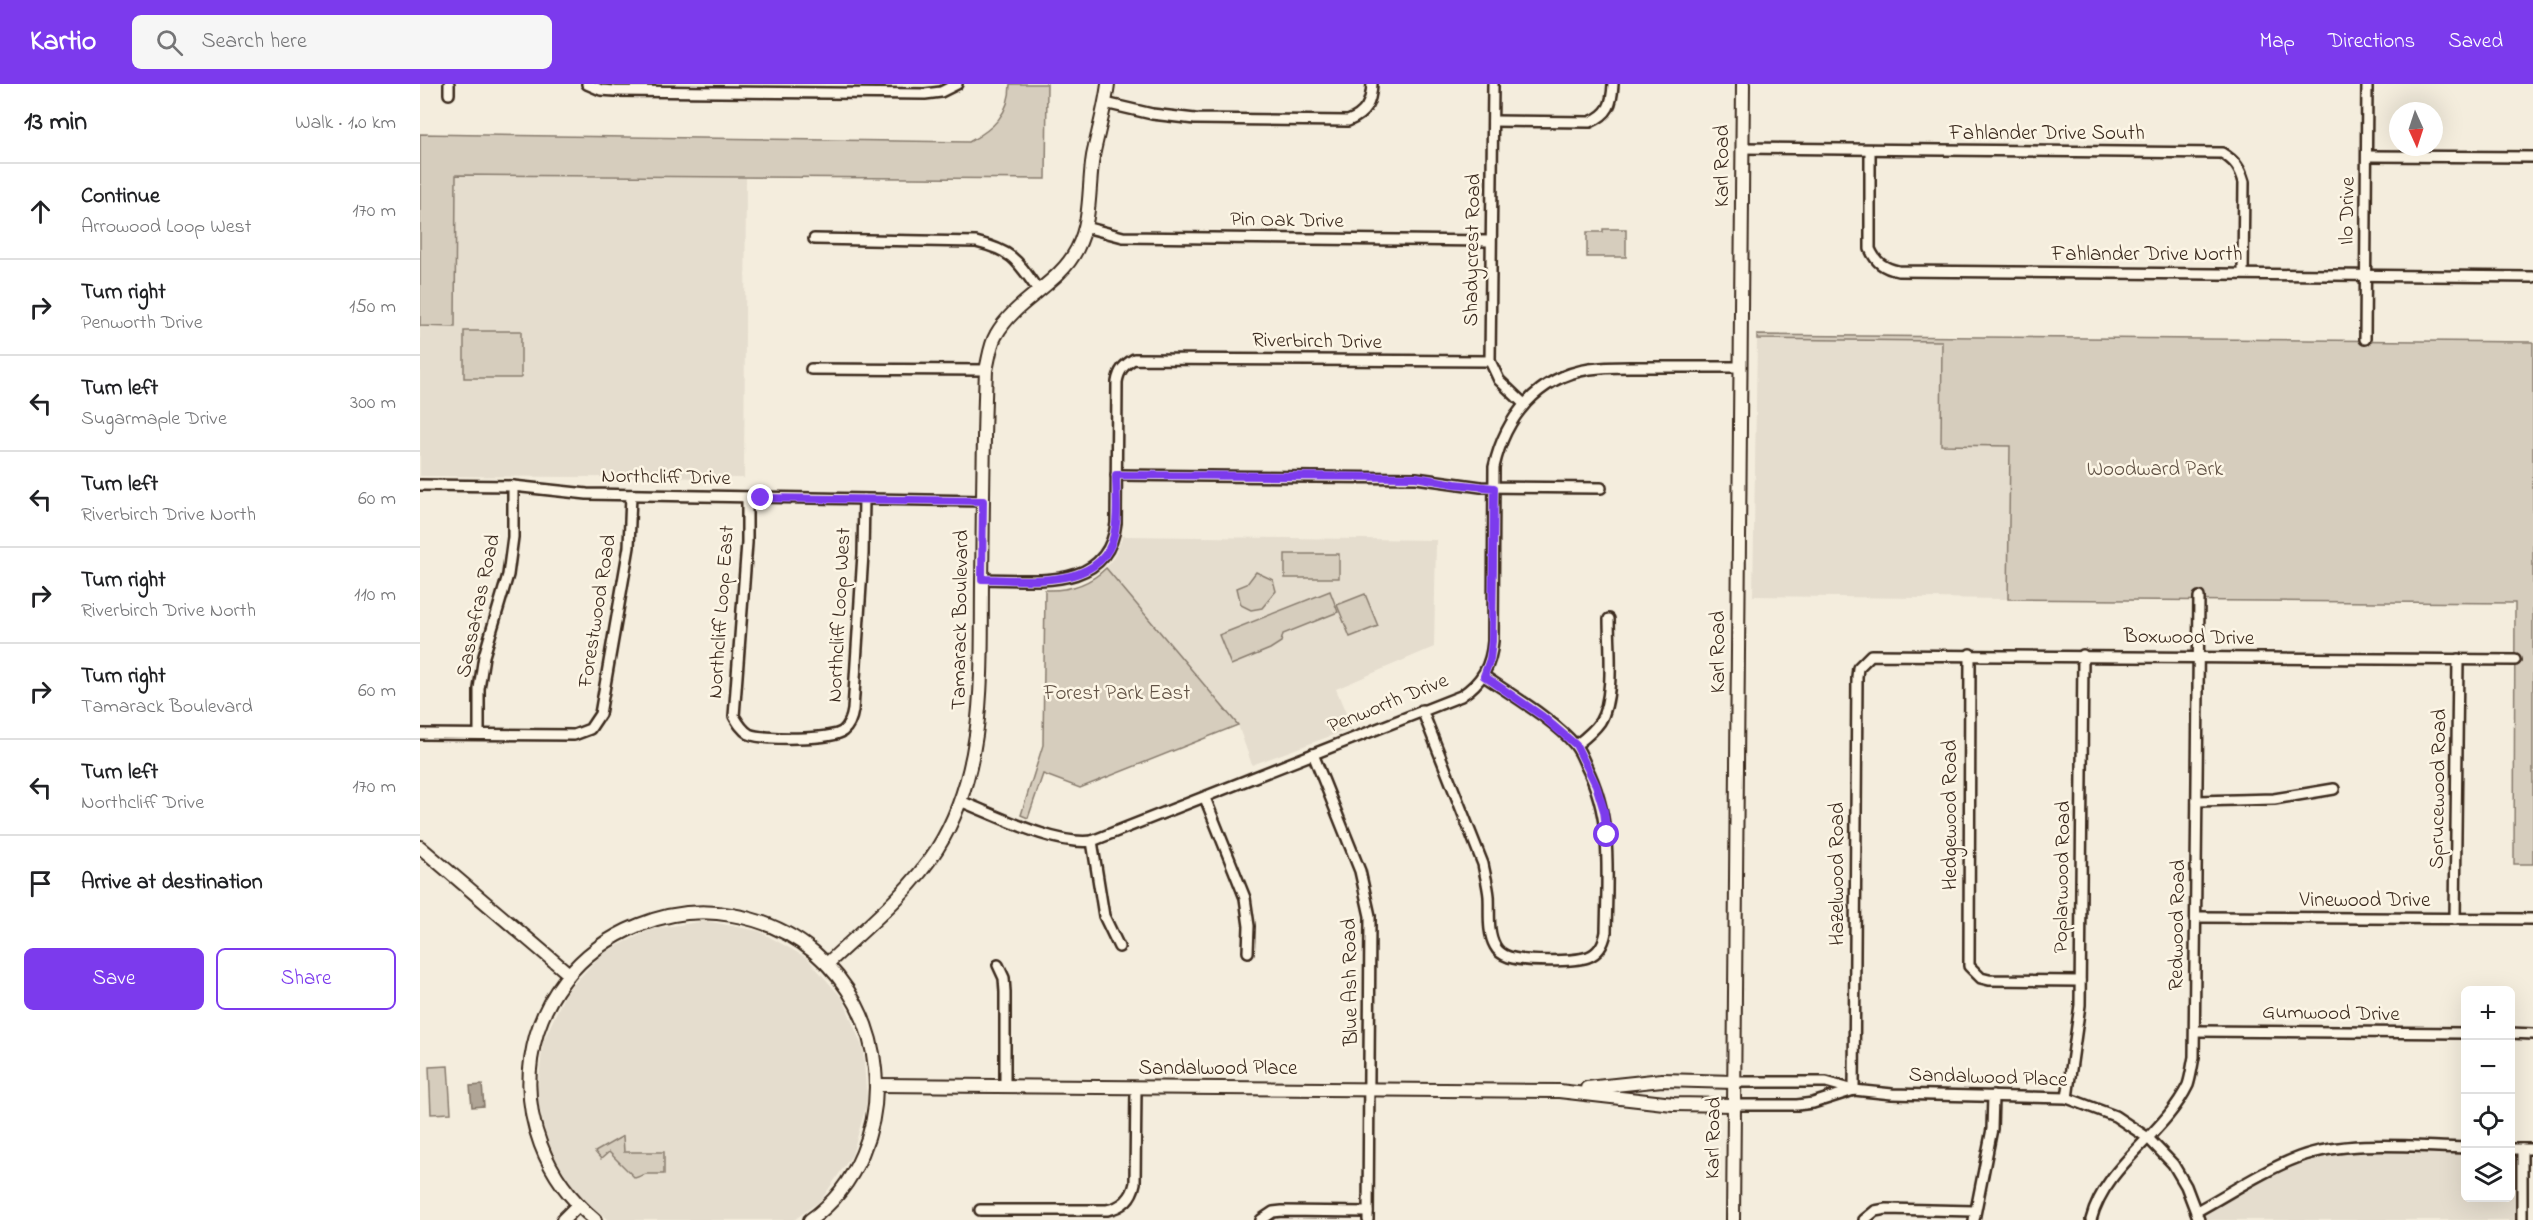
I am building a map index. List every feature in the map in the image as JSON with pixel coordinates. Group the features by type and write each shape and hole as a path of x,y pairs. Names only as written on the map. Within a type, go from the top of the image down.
{"street":[{"path":"587,84 601,90 615,91 913,94 941,92 957,85"},
{"name":"Tamarack Boulevard","path":"827,964 890,904 937,849 968,780 980,712 986,370 995,336 1016,309 1068,264 1078,248 1090,203 1093,158 1106,103 1108,84"},
{"path":"1106,103 1152,114 1195,119 1348,121 1359,117 1371,100 1372,84"},
{"name":"Shadycrest Road","path":"1490,361 1493,84"},
{"path":"1493,121 1590,122 1608,111 1612,103 1613,84"},
{"name":"Karl Road","path":"1733,1220 1743,84"},
{"name":"Ilo Drive","path":"2365,339 2367,84"},
{"name":"Fahlander Drive South","path":"1743,148 2223,153 2241,170 2244,182 2243,273"},
{"name":"Fahlander Drive North","path":"1870,150 1870,249 1877,262 1890,270 2533,277"},
{"path":"2367,156 2533,157"},
{"name":"Pin Oak Drive","path":"1085,227 1123,237 1490,241"},
{"path":"814,239 976,242 1001,248 1020,264 1038,290"},
{"name":"Riverbirch Drive","path":"1116,475 1117,382 1119,372 1125,364 1134,359 1490,361"},
{"path":"1490,361 1499,380 1524,404"},
{"path":"1422,710 1483,864 1487,882 1491,932 1496,948 1508,957 1520,959 1578,959 1589,956 1599,949 1604,942 1606,932 1607,835 1604,811 1596,785 1576,745 1542,716 1484,676 1490,659 1492,641 1494,467 1499,445 1509,424 1524,404 1545,386 1558,379 1589,369 1741,367"},
{"path":"811,369 986,370"},
{"path":"982,579 1060,579 1079,575 1096,564 1109,548 1114,536 1116,475 1416,477 1494,488 1601,488"},
{"name":"Northcliff Drive","path":"420,485 513,486 587,494 983,501"},
{"name":"Sassafras Road","path":"479,734 479,689 484,656 508,575 513,537 513,486"},
{"name":"Forestwood Road","path":"479,734 574,735 590,729 600,714 629,547 631,495"},
{"name":"Northcliff Loop East","path":"747,498 747,543 734,716 749,734 761,737 828,737 844,730"},
{"name":"Northcliff Loop West","path":"844,730 851,721 854,710 864,499"},
{"name":"Redwood Road","path":"2091,1220 2099,1198 2110,1181 2176,1105 2189,1083 2194,1058 2199,597"},
{"path":"1576,745 1600,721 1608,701 1609,619"},
{"name":"Boxwood Drive","path":"1864,660 1880,653 2515,660"},
{"name":"Hedgewood Road","path":"1970,654 1968,957 1970,966 1975,974 1989,980 2080,981"},
{"name":"Poplarwood Road","path":"2067,1098 2075,1054 2080,1005 2084,655"},
{"name":"Sprucewood Road","path":"2456,920 2458,659"},
{"name":"Hazelwood Road","path":"1854,1089 1857,677 1858,668 1864,660"},
{"name":"Penworth Drive","path":"960,801 1054,837 1080,843 1092,841 1461,696 1484,676"},
{"path":"420,734 479,734"},
{"name":"Blue Ash Road","path":"1313,754 1360,872 1367,897 1371,938 1368,1216"},
{"path":"2197,801 2274,799 2334,789"},
{"path":"1205,798 1245,898 1249,926 1248,952"},
{"path":"1092,841 1104,916 1119,947"},
{"path":"420,847 569,974"},
{"path":"595,1220 578,1206 560,1184 537,1139 529,1101 530,1069 535,1038 555,994 569,974 592,951 620,932 665,915 702,911 748,917 777,928 805,944 827,964 849,990 865,1023 874,1052 877,1085 870,1132 856,1167 825,1216 810,1220"},
{"name":"Vinewood Drive","path":"2197,917 2533,920"},
{"path":"998,965 1004,978 1005,992 1005,1086"},
{"name":"Gumwood Drive","path":"2195,1030 2461,1033"},
{"path":"2515,1033 2533,1034"},
{"name":"Sandalwood Place","path":"1559,1091 1662,1080 1819,1082 1892,1094 2067,1098 2115,1116 2148,1138 2172,1164 2186,1186 2198,1215"},
{"name":"Sandalwood Place","path":"877,1085 1559,1091 1673,1104 1734,1105 1813,1103 1854,1089"},
{"path":"980,1210 1107,1210 1121,1206 1131,1196 1135,1182 1136,1088"},
{"path":"1865,1219 1875,1211 1886,1209 1974,1215 1992,1129 1993,1096"},
{"path":"2198,1215 2273,1169 2299,1157 2317,1152 2345,1147 2461,1148"},
{"path":"2515,1149 2533,1149"},
{"path":"2522,1149 2522,1220"},
{"path":"563,1220 578,1206"},
{"path":"1261,1220 1273,1212 1282,1211 1368,1216"}],"shaded area":[{"path":"420,175 746,178 744,478 420,476"},
{"path":"1757,339 1942,341 1941,445 2010,446 2008,599 1753,596"},
{"path":"1123,536 1436,540 1434,647 1336,689 1352,728 1252,765 1238,725 1106,568 1114,557"},
{"path":"706,921 759,931 807,958 843,999 863,1049 867,1103 852,1155 821,1200 794,1220 609,1220 578,1195 549,1149 537,1096 543,1042 566,992 603,953 652,929"},
{"path":"482,1085 484,1106 472,1107 470,1086"},
{"path":"2461,1148 2461,1202 2515,1202 2515,1148 2521,1148 2521,1220 2199,1220 2197,1212 2312,1150"}],"green space":[{"path":"1010,84 1047,84 1046,179 456,175 455,327 420,326 420,134 969,142 993,126 1003,112 1007,104"},
{"path":"1603,229 1626,229 1626,257 1587,257 1587,232 1603,232"},
{"path":"464,331 521,331 521,378 464,378"},
{"name":"Woodward Park","path":"1757,335 2533,342 2533,864 2514,864 2515,603 2008,599 2010,446 1941,445 1942,341 1757,339"},
{"path":"1285,554 1339,554 1339,578 1285,578"},
{"name":"Forest Park East","path":"1106,568 1238,725 1080,788 1043,774 1028,818 1021,815 1043,745 1045,590 1078,586 1093,579"},
{"path":"1256,572 1273,580 1276,591 1262,608 1251,610 1241,605 1237,588 1247,584"},
{"path":"1330,591 1338,612 1283,634 1281,642 1270,649 1231,665 1219,635"},
{"path":"1365,594 1378,626 1350,637 1337,605"},
{"path":"448,1066 451,1113 431,1114 429,1067"},
{"path":"623,1136 624,1152 664,1152 664,1174 646,1174 635,1178 609,1152 601,1159 595,1152"}],"route":[{"path":"761,498 983,501 982,579 1060,579 1079,575 1096,564 1109,548 1116,523 1116,475 1416,477 1494,488 1492,651 1484,676 1542,716 1576,745 1596,785 1604,811 1607,835"}]}
